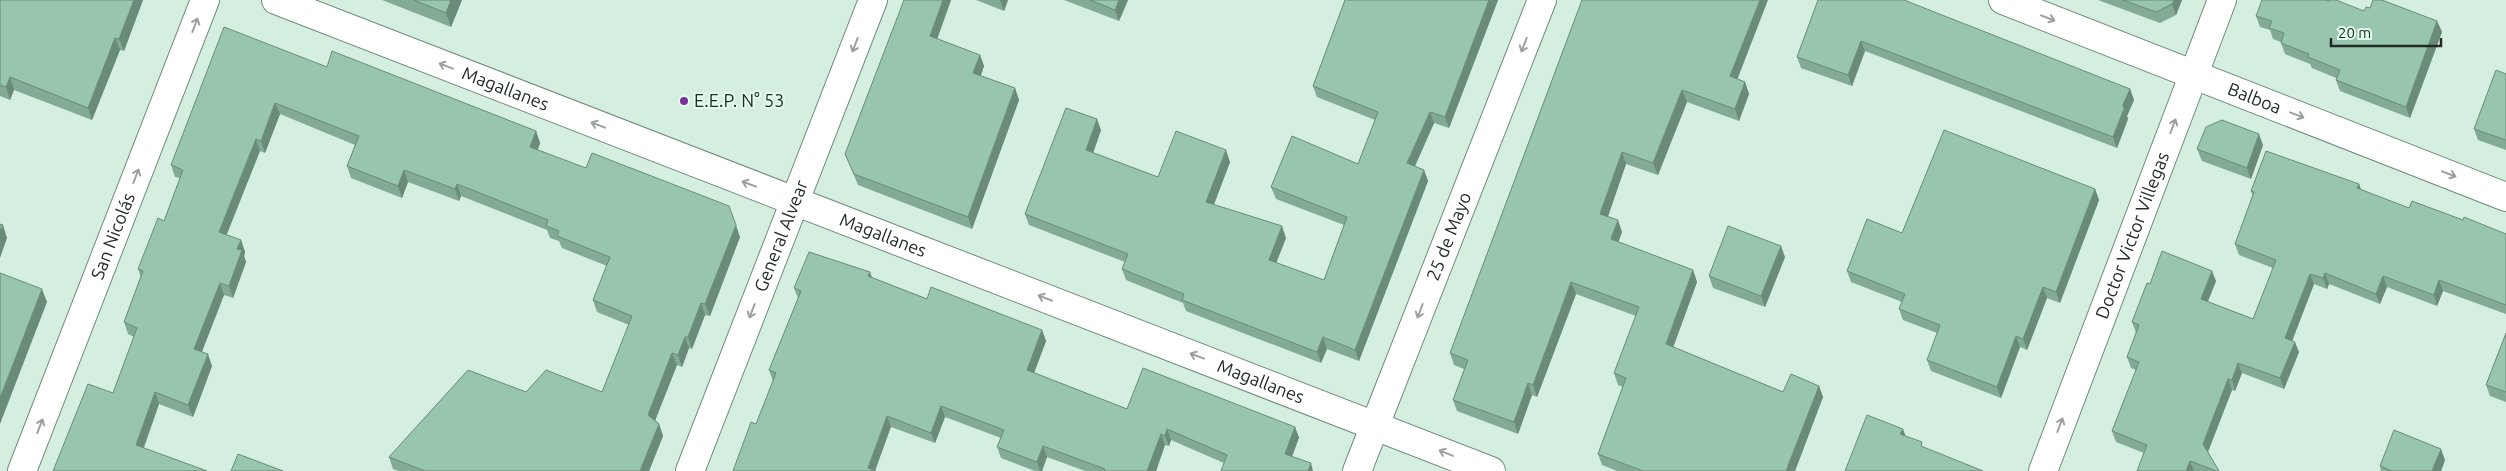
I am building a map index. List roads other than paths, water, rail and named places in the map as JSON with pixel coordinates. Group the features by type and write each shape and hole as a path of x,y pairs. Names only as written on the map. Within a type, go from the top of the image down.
{"street":[{"name":"San Nicolás","path":"22,471 205,0"},
{"name":"Magallanes","path":"276,0 1492,471"},
{"name":"General Alvear","path":"690,471 873,0"},
{"name":"25 de Mayo","path":"1358,471 1542,0"},
{"name":"Balboa","path":"2003,0 2506,197"},
{"name":"Doctor Victor Villegas","path":"2043,471 2222,0"}],"place":[{"name":"E.E.P. N° 53","path":"684,101"}]}
